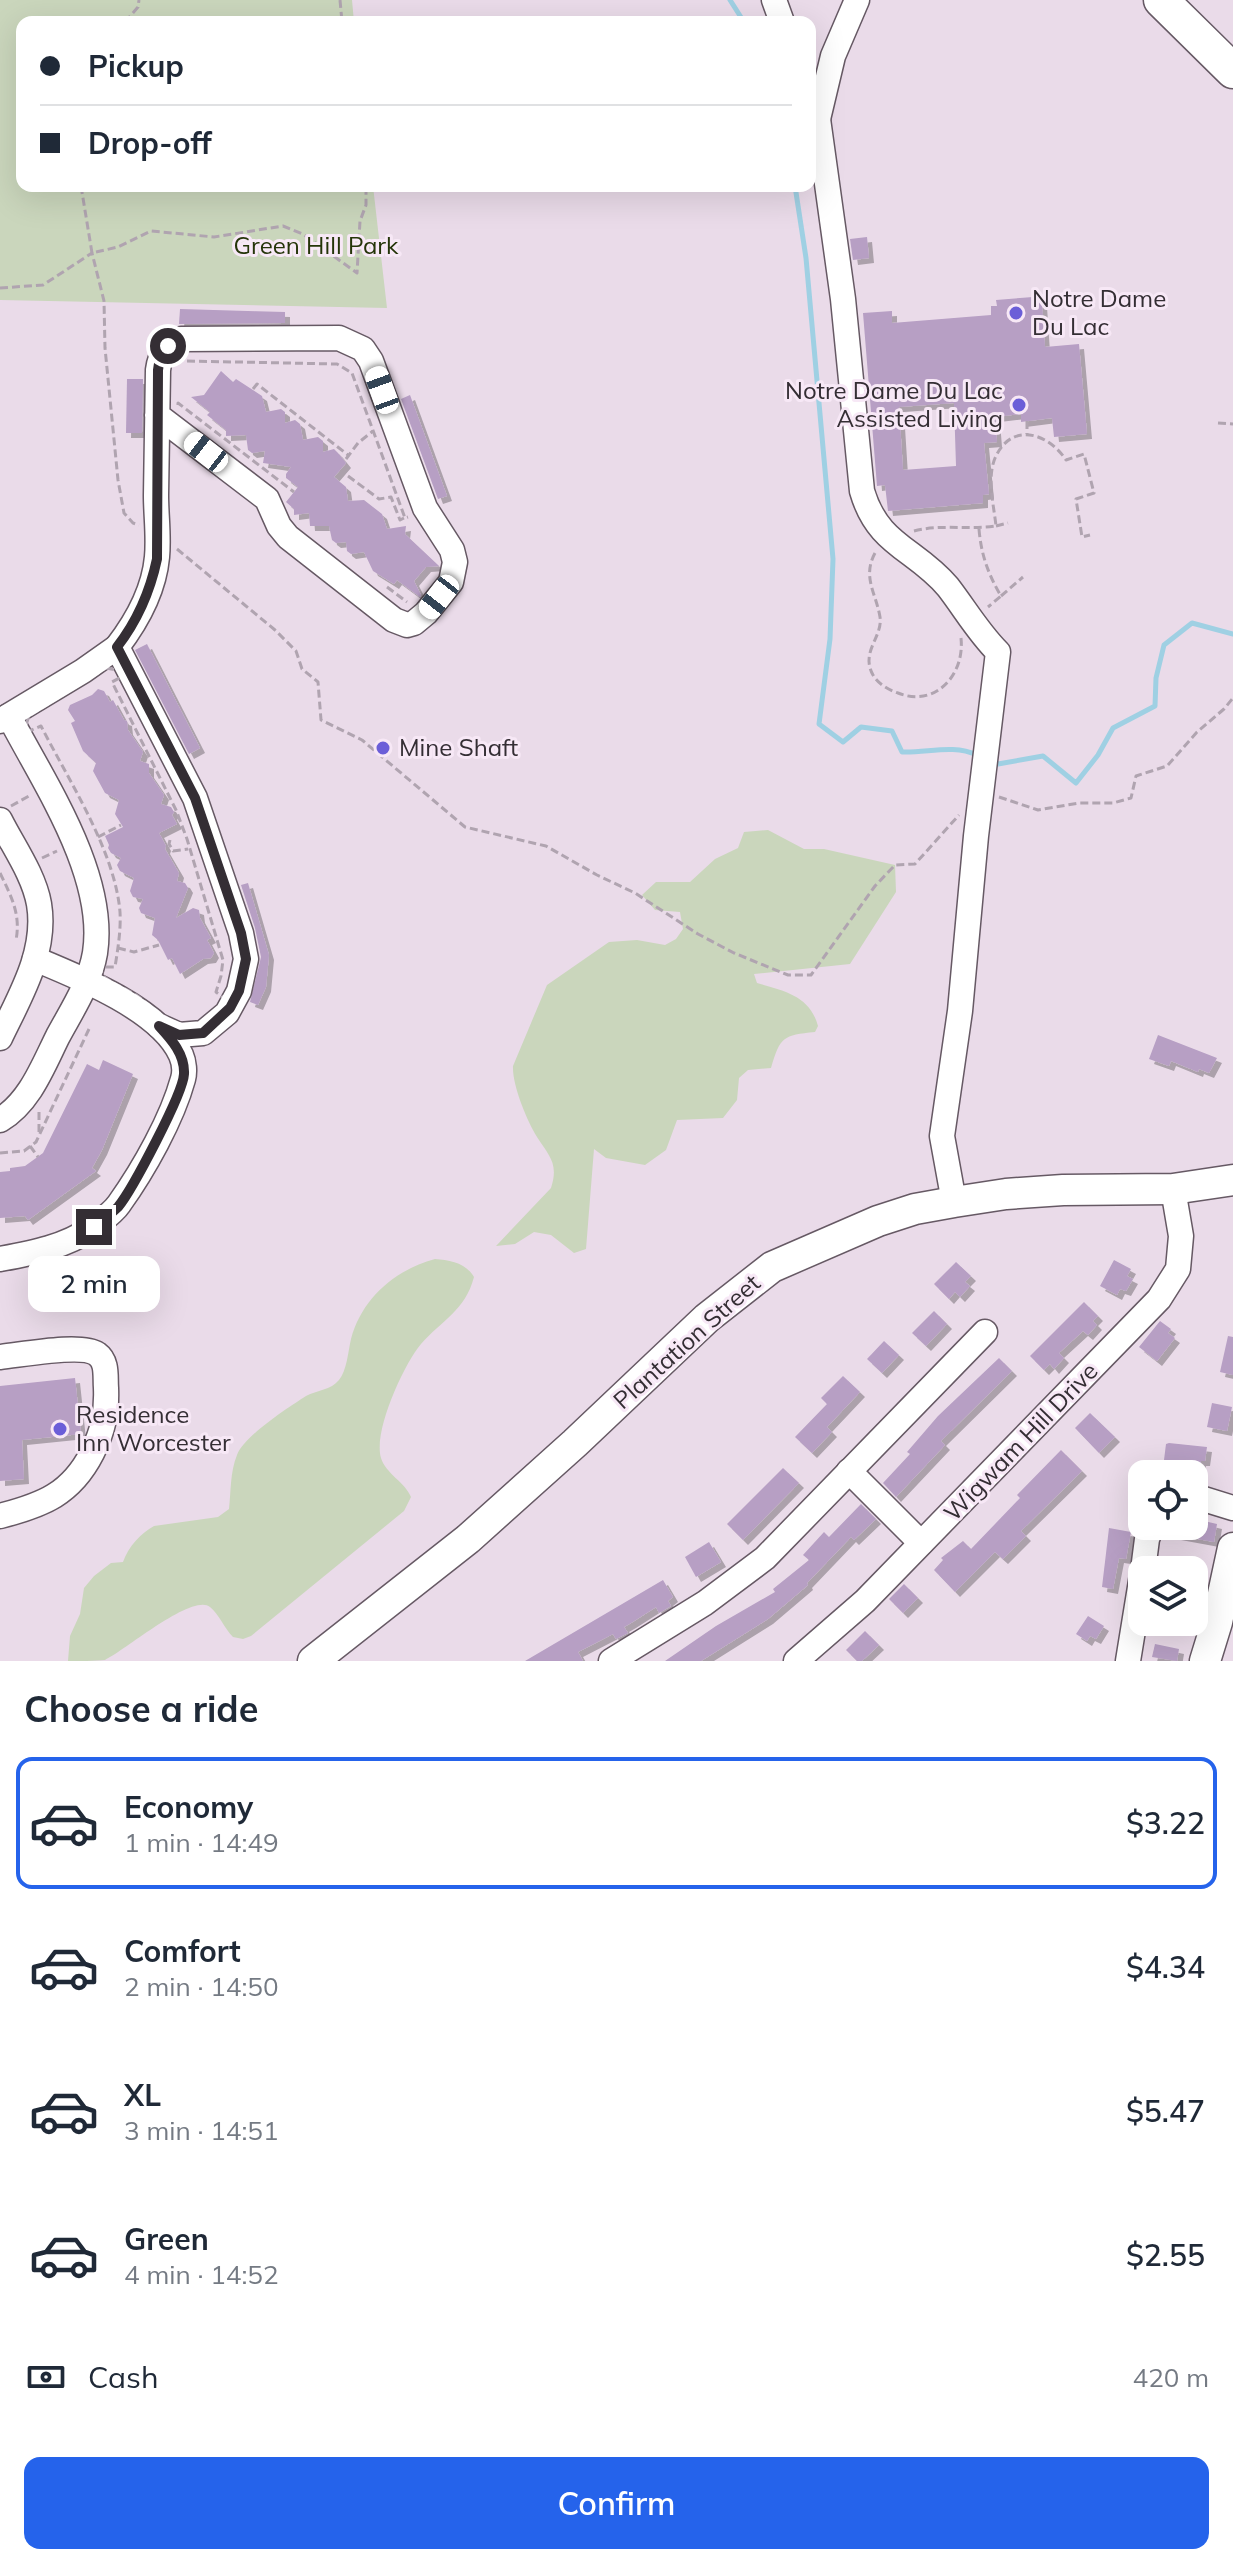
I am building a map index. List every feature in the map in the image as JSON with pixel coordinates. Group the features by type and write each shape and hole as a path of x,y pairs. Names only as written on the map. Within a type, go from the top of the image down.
{"highway":[{"path":"1161,0 1233,71"}],"main road":[{"name":"Plantation Street","path":"313,1661 468,1539 707,1318 772,1267 878,1221 915,1209 1006,1194 1173,1189 1233,1180"},
{"path":"1205,1661 1233,1548"}],"street":[{"path":"816,104 840,34 857,0"},
{"path":"816,123 843,299 862,491 874,522 930,568 998,652 960,1011 942,1136 954,1202"},
{"path":"3,1113 21,1102 36,1079 87,982 96,937 90,882 73,839 4,719 117,647 132,628 151,586 157,559 157,415 160,357 168,346 181,339 339,338 363,349 371,361 425,508 452,550 455,562 451,582 414,623 407,625 394,620 288,537 279,526 267,499 157,415"},
{"path":"117,647 195,798 241,933 246,959 239,991 230,1008 203,1033 179,1035 159,1026"},
{"path":"0,820 39,902 39,939 35,959 0,1038"},
{"path":"0,1259 37,1252 77,1238 118,1207 161,1131 185,1076 182,1058 159,1026 140,1010 35,959"},
{"name":"Wigwam Hill Drive","path":"796,1661 848,1618 1159,1299 1178,1269 1181,1236 1173,1189"},
{"path":"611,1661 666,1629 765,1558 985,1332"},
{"path":"0,1357 87,1350 96,1354 104,1364 106,1402 102,1434 73,1482 48,1500 0,1516"},
{"path":"849,1471 921,1543"},
{"path":"1208,1500 1233,1508"},
{"path":"1128,1661 1132,1636"}],"path":[{"path":"82,192 104,301 114,451 124,513 133,523 169,536 175,547 245,603 296,651 302,669 318,682 321,720 362,740 465,827 546,846 635,893 698,934 734,953 788,975 811,975 875,886 895,865 915,864 981,791 1038,810 1079,803 1113,803 1131,798 1136,776 1167,766 1233,698"},
{"path":"0,288 43,285 92,253 118,247 151,231 214,237 283,226 303,234 357,273 360,221 366,205 366,192"},
{"path":"187,361 337,364 352,373 405,518"},
{"path":"253,389 257,384 347,457 373,431"},
{"path":"1027,421 1027,434"},
{"path":"1218,423 1233,424"},
{"path":"996,526 993,492 996,456 1009,441 1027,434 1046,438 1066,460 1084,454 1094,493 1076,499 1082,537 1090,535"},
{"path":"348,476 379,499 391,497 400,520 415,514"},
{"path":"1008,523 979,529 932,526 889,537 873,556 868,573 881,623 871,646 869,661 874,676 888,690 907,697 933,695 948,683 958,667 963,627 1023,577"},
{"path":"979,529 981,550 1001,596"},
{"path":"117,670 123,676 112,682 176,810 190,849 221,950 221,976 216,992 224,996 224,1005 197,1024 175,1024 103,976 100,967 115,967 120,932 113,872 41,726 29,731 26,725 29,716 101,671 117,670"},
{"path":"18,802 27,797"},
{"path":"98,837 121,825"},
{"path":"170,840 173,851 190,849"},
{"path":"45,856 55,851"},
{"path":"0,873 15,904 18,917 16,940"},
{"path":"118,948 134,952 159,945"},
{"path":"0,1151 24,1151 38,1137 89,1029"},
{"path":"38,1137 41,1122 38,1106 51,1112"},
{"path":"30,1146 38,1157"}],"green space":[{"name":"Green Hill Park","path":"0,0 352,0 353,16 16,16 16,192 374,192 387,308 0,300"},
{"path":"768,830 804,849 824,849 895,865 896,892 850,964 754,974 757,983 803,1001 818,1026 815,1032 784,1040 771,1068 748,1070 739,1078 737,1100 723,1118 677,1120 666,1150 645,1165 606,1158 594,1149 586,1249 574,1253 551,1235 534,1232 515,1244 496,1246 551,1188 553,1179 552,1160 521,1103 513,1066 547,985 609,942 637,940 665,945 676,939 683,929 680,912 655,910 642,895 656,882 690,882 715,859 738,848 744,832"},
{"path":"435,1259 462,1265 474,1277 459,1307 414,1354 386,1415 381,1432 381,1458 411,1497 404,1511 251,1636 243,1639 233,1637 210,1607 201,1605 174,1616 105,1660 68,1661 70,1636 80,1614 84,1588 94,1576 111,1563 123,1562 136,1541 154,1526 218,1517 229,1509 233,1468 241,1447 289,1407 336,1383 344,1371 356,1324 372,1299 394,1278"}],"building":[{"path":"867,237 869,258 853,260 850,239"},
{"name":"Notre Dame Du Lac Assisted Living","path":"1033,297 1034,303 1042,302 1045,347 1079,344 1087,434 1054,437 1052,418 1021,422 1021,414 995,417 997,442 984,443 989,494 983,495 983,503 888,511 885,485 877,486 863,313 892,311 892,323 991,315 991,306 997,306 996,300","holes":["954,403 956,466 903,470 899,407"]},
{"path":"180,309 285,312 285,323 179,324"},
{"path":"221,371 233,382 236,379 262,396 266,412 281,409 285,412 285,423 295,420 300,424 303,440 318,437 323,441 323,452 334,449 338,453 346,463 334,477 346,487 348,501 364,500 382,514 387,529 406,526 405,534 439,566 426,567 414,581 420,597 397,580 394,584 373,571 364,552 351,554 347,551 346,542 336,543 332,540 329,526 310,526 309,513 294,515 294,509 286,502 298,487 286,478 291,467 263,463 265,451 252,453 248,450 246,435 226,436 226,430 207,415 210,412 191,397 204,395"},
{"path":"127,379 143,379 142,433 126,433"},
{"path":"410,395 447,496 438,499 401,399"},
{"path":"147,644 200,748 189,754 135,650"},
{"path":"98,689 104,691 110,702 113,700 127,721 128,730 143,752 140,761 149,764 149,773 164,795 161,804 171,807 174,812 172,815 177,824 159,833 179,873 177,881 185,883 188,888 176,918 193,908 199,910 211,938 207,940 214,953 211,958 203,959 180,974 172,958 168,960 152,935 155,918 141,913 139,908 143,899 133,897 130,891 134,878 120,871 117,865 121,858 108,848 105,836 123,827 115,814 119,800 105,793 93,771 96,763 83,751 71,723 75,721 68,710 70,705"},
{"path":"248,883 269,955 266,987 258,1005 250,1002 261,957 241,885"},
{"path":"1158,1035 1217,1058 1209,1073 1171,1061 1169,1066 1149,1059"},
{"path":"103,1060 133,1074 92,1168 96,1171 28,1220 25,1216 0,1218 0,1172 25,1166 43,1153 87,1064 99,1070"},
{"path":"1114,1260 1131,1269 1127,1276 1133,1279 1126,1291 1120,1289 1117,1295 1100,1286"},
{"path":"956,1262 971,1276 965,1282 970,1286 960,1297 955,1292 949,1299 934,1284"},
{"path":"1084,1302 1098,1316 1093,1321 1097,1325 1088,1335 1083,1331 1059,1353 1064,1358 1054,1369 1050,1364 1044,1370 1030,1356"},
{"path":"934,1311 947,1324 926,1346 912,1333"},
{"path":"1160,1321 1171,1329 1168,1333 1175,1338 1157,1361 1139,1347"},
{"path":"1228,1336 1233,1337 1233,1375 1220,1372"},
{"path":"884,1341 899,1355 882,1373 867,1359"},
{"path":"999,1358 1012,1371 941,1441 945,1445 896,1497 883,1483 910,1454 907,1452 938,1416"},
{"path":"843,1376 860,1392 827,1427 832,1432 812,1453 795,1437 827,1404 821,1398"},
{"name":"Residence Inn Worcester","path":"75,1378 81,1434 22,1440 24,1479 0,1481 0,1386"},
{"path":"1212,1403 1232,1407 1227,1431 1207,1427"},
{"path":"1090,1413 1115,1437 1099,1453 1075,1428"},
{"path":"1166,1444 1207,1447 1205,1460 1164,1460"},
{"path":"1061,1450 1082,1471 1021,1531 1026,1536 1003,1559 995,1552 955,1592 934,1570 943,1560 941,1558 963,1541 971,1549"},
{"path":"783,1468 799,1483 743,1540 727,1524"},
{"path":"861,1504 876,1519 854,1540 851,1537 808,1585 768,1619 701,1661 665,1661 716,1626 775,1592 773,1589 809,1560 803,1555 824,1532 829,1537"},
{"path":"1208,1522 1217,1524 1214,1542 1203,1540 1208,1540"},
{"path":"1109,1528 1128,1531 1126,1559 1119,1558 1113,1589 1102,1587"},
{"path":"709,1542 721,1562 696,1577 685,1557"},
{"path":"663,1580 673,1597 668,1601 671,1606 659,1613 656,1607 624,1627 628,1633 616,1639 613,1634 578,1652 583,1661 525,1661"},
{"path":"904,1584 918,1598 903,1613 889,1599"},
{"path":"1088,1616 1104,1626 1096,1639 1090,1636 1087,1641 1076,1634"},
{"path":"865,1631 879,1645 862,1661 857,1661 846,1650"},
{"path":"1155,1644 1179,1649 1177,1661 1152,1657"}],"waterway":[{"path":"730,0 740,16"},
{"path":"796,192 806,258 833,559 830,639 819,724 843,742 861,727 892,731 902,752 950,749 977,755"},
{"path":"994,762 998,764 1043,756 1076,783 1098,755 1113,728 1155,706 1156,678 1164,645 1192,623 1233,634"}],"place":[{"name":"Notre Dame Du Lac","path":"1016,313"},
{"name":"Notre Dame Du Lac Assisted Living","path":"1019,405"},
{"name":"Mine Shaft","path":"383,748"},
{"name":"Residence Inn Worcester","path":"60,1429"}],"route":[{"path":"94,1227 118,1207 143,1165 185,1076 176,1046 159,1026 179,1035 203,1033 230,1008 239,991 246,959 241,933 195,798 117,647 132,628 151,586 157,559 158,370 160,357 168,346"}]}
